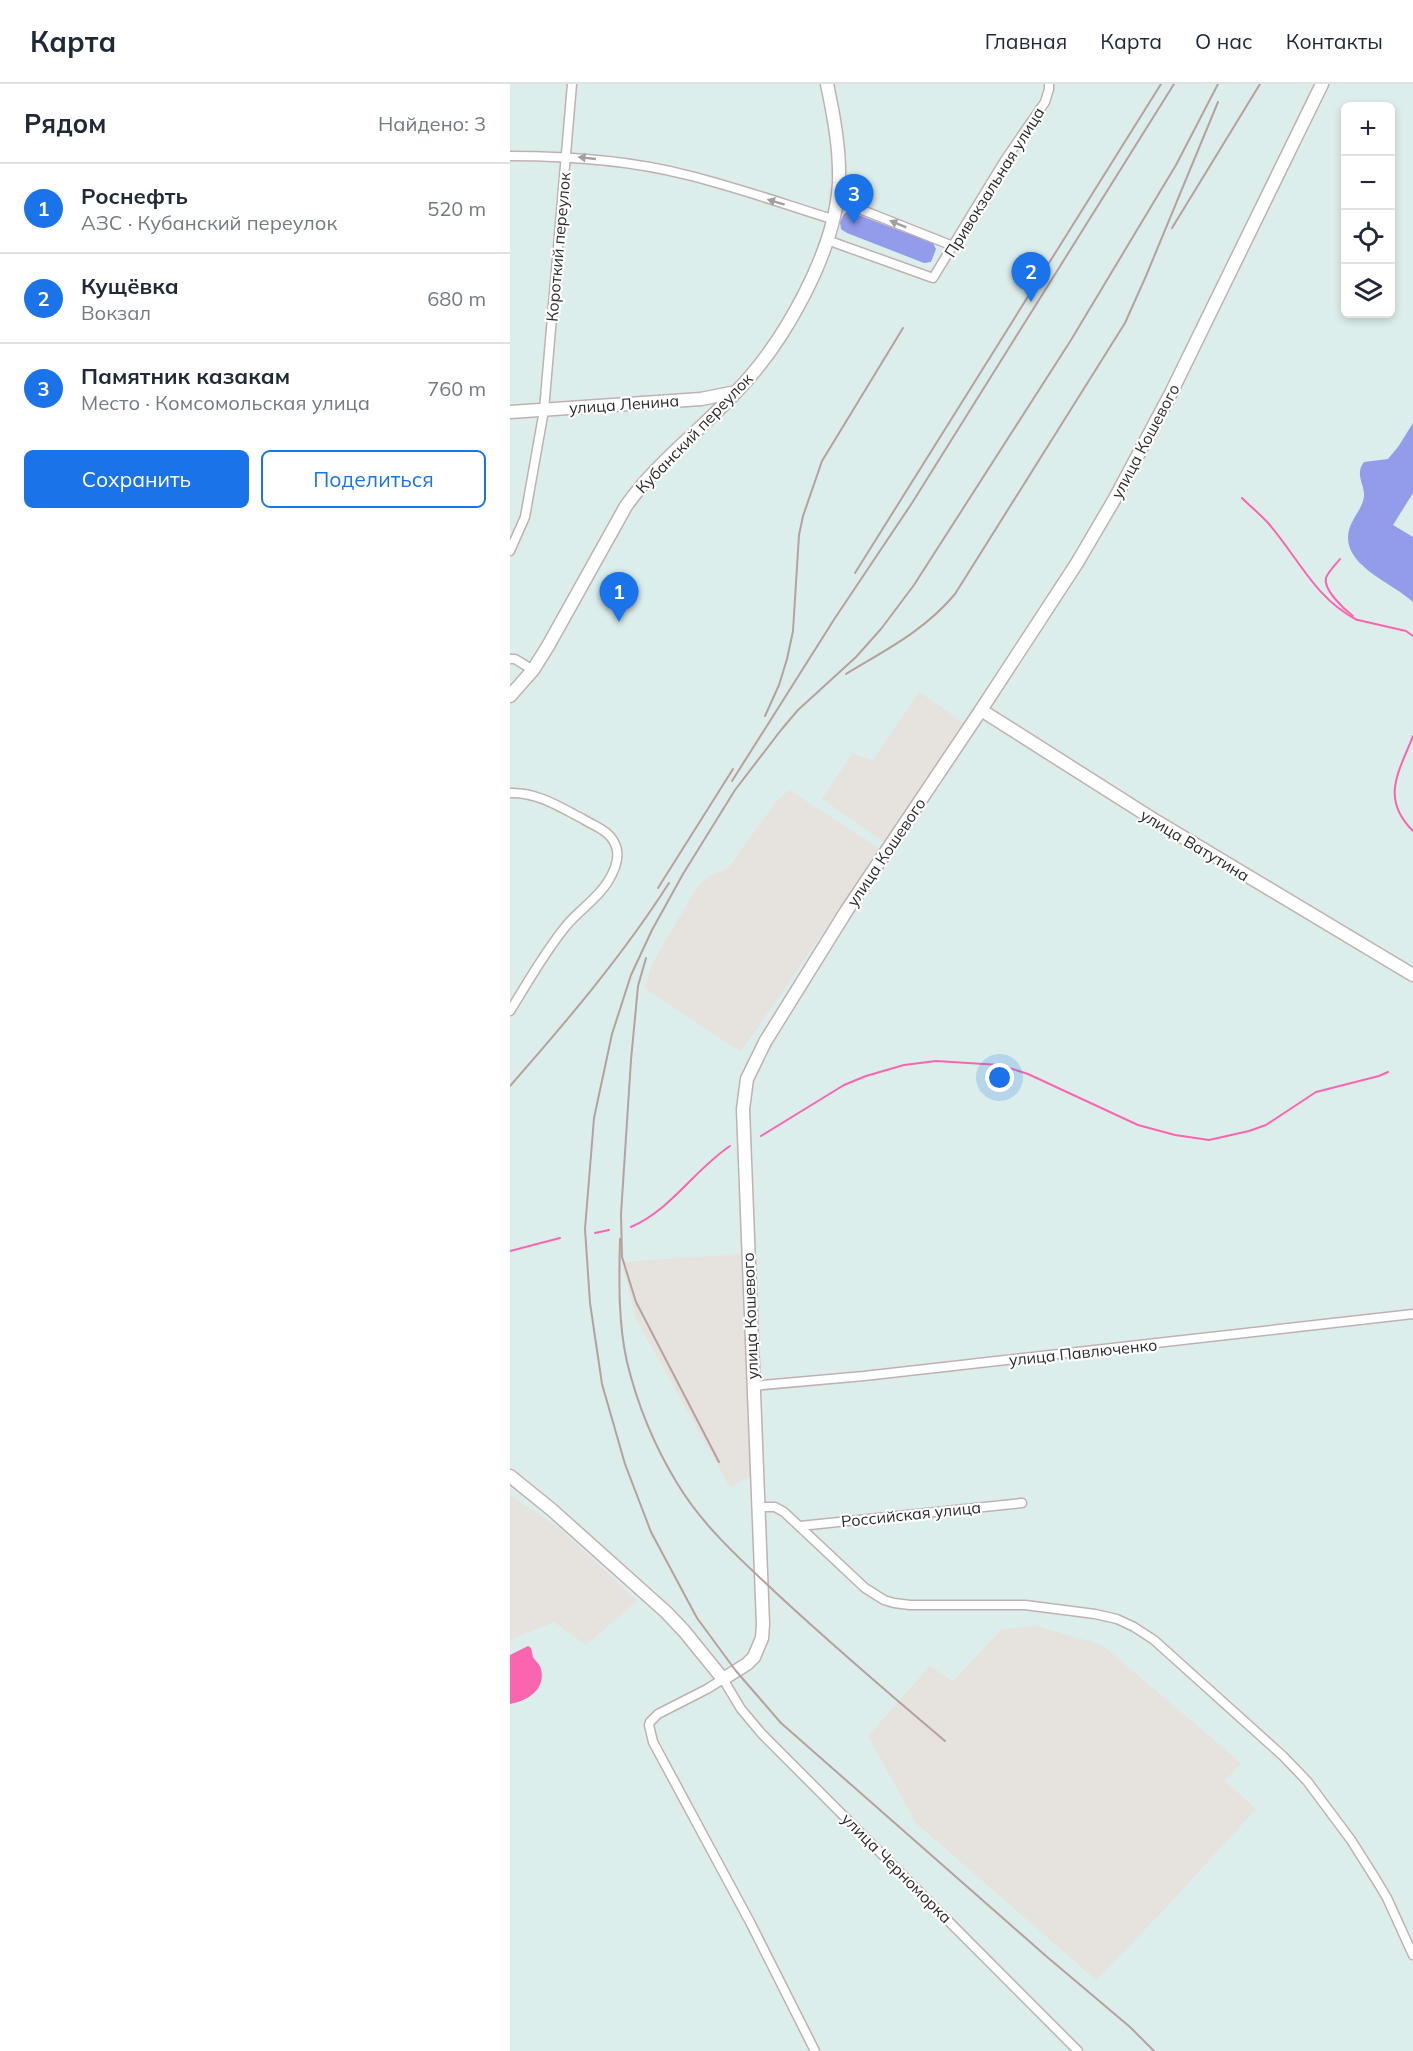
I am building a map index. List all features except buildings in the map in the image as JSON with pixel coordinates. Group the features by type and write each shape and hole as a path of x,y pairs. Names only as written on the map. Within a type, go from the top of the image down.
{"street":[{"name":"Короткий переулок","path":"510,551 525,517 544,410 572,84"},
{"name":"Кубанский переулок","path":"510,696 533,670 638,488 737,392 764,359 789,322 810,281 826,240 837,200 839,152 827,84"},
{"name":"Привокзальная улица","path":"826,240 933,278 1005,160 1045,102 1049,84"},
{"name":"улица Кошевого","path":"723,1679 754,1657 762,1638 764,1605 757,1507 743,1109 747,1079 765,1042 847,910 1097,531 1132,469 1322,84"},
{"path":"510,156 565,156 618,162 687,175 832,219"},
{"path":"837,200 953,246"},
{"name":"улица Ленина","path":"510,412 701,399 737,392"},
{"path":"510,659 533,670"},
{"name":"улица Ватутина","path":"981,710 1156,821 1413,975"},
{"path":"510,793 535,796 604,830 615,843 616,862 606,885 567,925 542,959 510,1011"},
{"name":"улица Павлюченко","path":"752,1386 876,1375 1413,1314"},
{"name":"улица Черноморка","path":"510,1476 552,1510 666,1612 723,1679 741,1709 762,1734 1078,2051"},
{"name":"Российская улица","path":"800,1526 1022,1503"},
{"path":"757,1507 775,1507 800,1526 866,1588 894,1603 1025,1605 1095,1614 1134,1627 1154,1640 1283,1756 1307,1781 1351,1840 1375,1878 1387,1898 1413,1955"},
{"path":"723,1679 658,1714 650,1722 650,1733 771,1961 815,2051"}],"shaded area":[{"path":"848,211 933,243 936,249 931,262 924,263 847,233 841,229 840,222"},
{"path":"1413,423 1413,493 1393,525 1413,537 1413,602 1360,563 1352,553 1348,542 1350,526 1362,505 1364,496 1360,477 1361,467 1364,462 1388,459"},
{"path":"919,692 964,723 884,842 822,799 852,754 873,760"},
{"path":"789,790 880,849 741,1052 645,988 652,964 697,887 707,877 728,868 776,802"},
{"path":"741,1254 750,1477 730,1487 636,1319 622,1262"},
{"path":"510,1495 560,1529 637,1601 586,1645 554,1622 510,1640"},
{"path":"1037,1626 1102,1645 1241,1763 1225,1781 1256,1809 1096,1980 916,1823 868,1736 930,1666 953,1681 1002,1629"},
{"path":"528,1646 540,1667 541,1683 529,1697 510,1704 510,1655"}],"waterway":[{"path":"1242,498 1269,524 1308,577 1330,601 1357,620"},
{"path":"1340,559 1327,576 1326,583 1335,599 1353,616"},
{"path":"1358,620 1406,631 1413,636"},
{"path":"1413,736 1395,785 1397,807 1413,831"},
{"path":"761,1136 844,1085 904,1065 936,1061 1000,1065 1028,1074 1138,1125 1175,1135 1209,1140 1266,1125 1316,1092 1388,1072"},
{"path":"631,1227 659,1210 705,1166 730,1146"},
{"path":"595,1233 609,1230"},
{"path":"510,1251 560,1238"}],"railway":[{"path":"855,573 1161,84"},
{"path":"732,781 835,618 912,503 1174,84"},
{"path":"1154,2051 1130,2027 781,1723 736,1671 697,1618 651,1532 625,1464 602,1384 590,1303 585,1229 594,1118 612,1034 631,975 652,930 683,874 735,790 798,710 856,657 881,629 914,585 1071,340 1176,165 1218,84"},
{"path":"1172,228 1260,84"},
{"path":"846,674 918,629 955,594 1125,323 1218,102"},
{"path":"765,716 779,685 787,659 793,631 799,535 803,516 822,461 903,328"},
{"path":"658,888 733,769"},
{"path":"510,1086 594,987 633,936 669,883"},
{"path":"646,958 638,986 631,1060 621,1214 622,1257 636,1302 719,1462"},
{"path":"620,1239 619,1285 627,1362 654,1440 687,1498 722,1540 761,1579 945,1741"}],"place":[{"name":"Памятник казакам","path":"854,224"},
{"name":"Кущёвка","path":"1031,302"},
{"name":"Роснефть","path":"619,622"}]}
